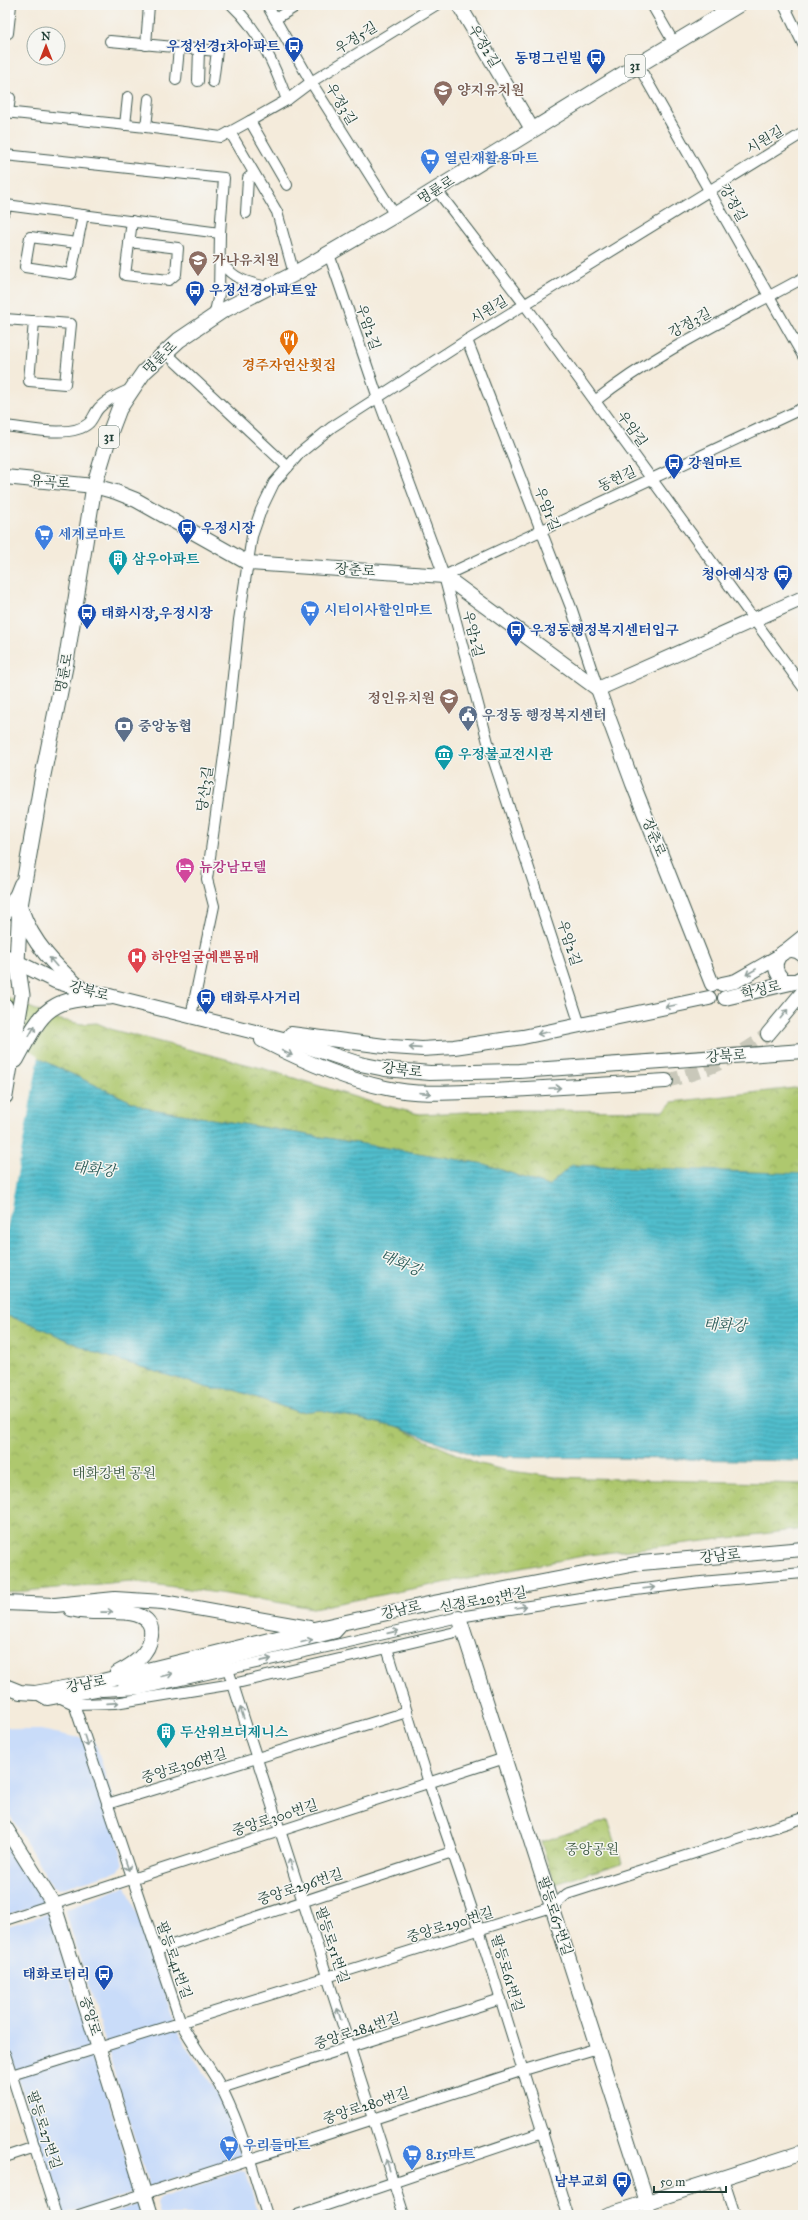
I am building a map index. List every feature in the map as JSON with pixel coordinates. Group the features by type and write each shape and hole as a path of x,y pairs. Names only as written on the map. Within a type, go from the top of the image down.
{"main road":[{"name":"우정2길","path":"459,5 532,129"},
{"name":"명륜로","path":"5,1096 21,1011 22,995 11,959 27,866 66,662 94,486 111,430 120,410 133,388 144,372 165,352 214,316 294,274 395,215 638,64 738,5"},
{"name":"유곡로","path":"5,477 94,486"},
{"name":"장춘로","path":"94,486 136,500 248,563 444,576"},
{"path":"444,576 598,689 803,598"},
{"name":"장춘로","path":"598,689 633,784 720,989"},
{"path":"5,914 17,894 27,866"},
{"path":"20,906 32,934 44,952 57,967 81,989"},
{"path":"240,1028 356,1043 422,1048 454,1047 523,1037 709,998 708,989 720,989 736,981 780,955 803,937"},
{"path":"768,1034 801,985 785,981 777,973 776,962 780,955 792,950 803,955"},
{"name":"강북로","path":"11,959 55,981 81,989 287,1040 360,1064 406,1072 430,1074 519,1071 803,1051"},
{"name":"학성로","path":"720,989 801,985"},
{"path":"9,1073 42,1015 52,1006 62,1002 83,998 110,997"},
{"path":"5,1007 15,1041"},
{"path":"240,1028 315,1065 387,1089 433,1093 666,1081"},
{"name":"강남로","path":"5,1686 30,1693 102,1686 314,1629 433,1603 641,1563 803,1549"},
{"path":"5,1603 55,1605 115,1599 163,1602 314,1629"},
{"path":"55,1605 92,1612 131,1613 142,1616 149,1624 152,1632 151,1643 144,1653 130,1666 102,1686"},
{"name":"팔등로67번길","path":"461,1624 649,2209"},
{"path":"5,1680 30,1693"},
{"path":"5,1696 30,1693"},
{"name":"중앙로","path":"5,1826 54,1905 151,2215"},
{"path":"607,2215 649,2209 723,2178 803,2152"}],"street":[{"path":"5,33 8,33 11,5"},
{"path":"146,45 149,5"},
{"path":"232,5 245,17 265,51 276,72 287,100"},
{"name":"우정3길","path":"267,5 311,82 395,215"},
{"path":"275,19 298,5"},
{"name":"우정5길","path":"7,112 146,126 221,137 287,100 311,82 436,5"},
{"path":"652,5 674,43"},
{"path":"784,5 803,44"},
{"path":"110,41 217,51 213,82"},
{"path":"176,80 179,48"},
{"path":"198,80 200,49"},
{"name":"강정길","path":"638,64 803,356"},
{"path":"5,97 10,98 7,112"},
{"path":"125,125 128,97"},
{"path":"146,126 149,99"},
{"path":"250,121 287,185"},
{"path":"230,132 277,212 294,274"},
{"name":"시원길","path":"248,563 252,536 261,510 274,484 300,453 332,427 467,340 803,133"},
{"path":"5,155 224,178 220,232 221,262 219,294 214,316"},
{"path":"246,213 248,178 254,174"},
{"name":"우암길","path":"436,189 526,305 803,687"},
{"path":"5,211 6,205 220,232"},
{"path":"77,243 30,238 25,267 71,274 83,215"},
{"path":"129,242 178,248 176,274 169,280 125,275 129,242 132,221"},
{"name":"우암2길","path":"329,254 378,398 444,576 489,746 580,1025"},
{"path":"221,262 228,272 237,279 268,288"},
{"name":"강정3길","path":"595,401 615,385 694,335 770,297 803,278"},
{"path":"5,320 34,321 71,324 65,384 29,381 34,321"},
{"name":"우암1길","path":"467,340 572,610 598,689"},
{"path":"165,352 288,467"},
{"path":"5,426 67,432 80,429 90,422 99,408 108,400 133,388"},
{"name":"동헌길","path":"444,576 803,408"},
{"name":"당산3길","path":"191,1016 214,906 207,879 226,741 239,620 248,563"},
{"name":"신정로203번길","path":"102,1686 141,1689 228,1669 618,1592 701,1582 802,1574"},
{"path":"30,1693 47,1700 61,1698 102,1686 336,1633 345,1623"},
{"path":"61,1698 74,1704 115,1703 233,1684 387,1648 461,1624"},
{"name":"팔등로61번길","path":"387,1648 429,1782 524,2070 568,2215"},
{"name":"팔등로51번길","path":"228,1669 404,2215"},
{"name":"팔등로41번길","path":"74,1704 181,2023 193,2046 221,2088 233,2113 267,2215"},
{"name":"중앙로306번길","path":"107,1804 407,1712"},
{"name":"중앙로300번길","path":"5,1920 505,1758"},
{"name":"중앙로290번길","path":"8,2076 552,1907 567,1894 803,1818"},
{"name":"중앙로296번길","path":"157,1950 303,1900 452,1852"},
{"name":"중앙로284번길","path":"221,2088 501,1999"},
{"name":"중앙로280번길","path":"79,2215 145,2195 524,2070 598,2048"},
{"name":"팔등로27번길","path":"5,2054 8,2076 35,2147 56,2215"},
{"path":"297,2215 543,2132"},
{"path":"5,2157 35,2147"},
{"path":"723,2178 735,2215"}],"shaded area":[{"path":"5,1726 21,1730 41,1730 95,1741 112,1797 123,1866 118,1871 59,1889 53,1887 5,1807"},
{"path":"5,1838 46,1904 5,1915"},
{"path":"126,1886 152,1950 171,2013 186,2047 206,2075 226,2109 242,2153 238,2159 149,2187 65,1910"},
{"path":"49,1913 137,2192 64,2215 62,2215 5,2037 5,1927"},
{"path":"240,2171 246,2172 259,2215 160,2215 157,2204 160,2198"},
{"path":"141,2203 145,2215 104,2215"}],"green space":[{"path":"5,996 56,1019 82,1024 97,1023 113,1030 265,1069 374,1103 419,1114 514,1110 664,1111 672,1102 803,1087 803,1174 548,1186 484,1164 145,1108 50,1064 6,1041"},
{"name":"태화강변 공원","path":"5,1315 32,1324 96,1353 212,1389 235,1390 298,1412 321,1410 396,1427 476,1463 504,1470 554,1477 803,1484 803,1529 588,1555 313,1608 130,1581 5,1593"},
{"name":"중앙공원","path":"608,1820 622,1863 555,1884 541,1842"}],"water":[{"name":"태화강","path":"5,1039 50,1064 145,1108 484,1164 548,1186 572,1165 803,1174 803,1461 477,1456 396,1427 321,1410 298,1412 235,1390 212,1389 96,1353 32,1324 5,1315"}],"pier":[{"path":"5,1037 39,1056 5,1240"}],"tunnel":[{"path":"666,1081 707,1069 745,1050 768,1034"}],"place":[{"name":"우정선경1차아파트","path":"294,63"},
{"name":"동명그린빌","path":"596,75"},
{"name":"양지유치원","path":"443,107"},
{"name":"열린재활용마트","path":"430,175"},
{"name":"가나유치원","path":"198,277"},
{"name":"우정선경아파트앞","path":"195,307"},
{"name":"경주자연산횟집","path":"289,356"},
{"name":"강원마트","path":"674,480"},
{"name":"우정시장","path":"187,545"},
{"name":"세계로마트","path":"44,551"},
{"name":"삼우아파트","path":"118,576"},
{"name":"청아예식장","path":"783,591"},
{"name":"시티이사할인마트","path":"310,627"},
{"name":"태화시장,우정시장","path":"87,630"},
{"name":"우정동행정복지센터입구","path":"516,647"},
{"name":"정인유치원","path":"449,715"},
{"name":"우정동 행정복지센터","path":"468,732"},
{"name":"중앙농협","path":"124,743"},
{"name":"우정불교전시관","path":"444,771"},
{"name":"뉴강남모텔","path":"185,884"},
{"name":"하얀얼굴예쁜몸매","path":"137,974"},
{"name":"태화루사거리","path":"206,1015"},
{"name":"두산위브더제니스","path":"166,1749"},
{"name":"태화로터리","path":"104,1991"},
{"name":"우리들마트","path":"229,2162"},
{"name":"8.15마트","path":"412,2171"},
{"name":"남부교회","path":"622,2198"}]}
